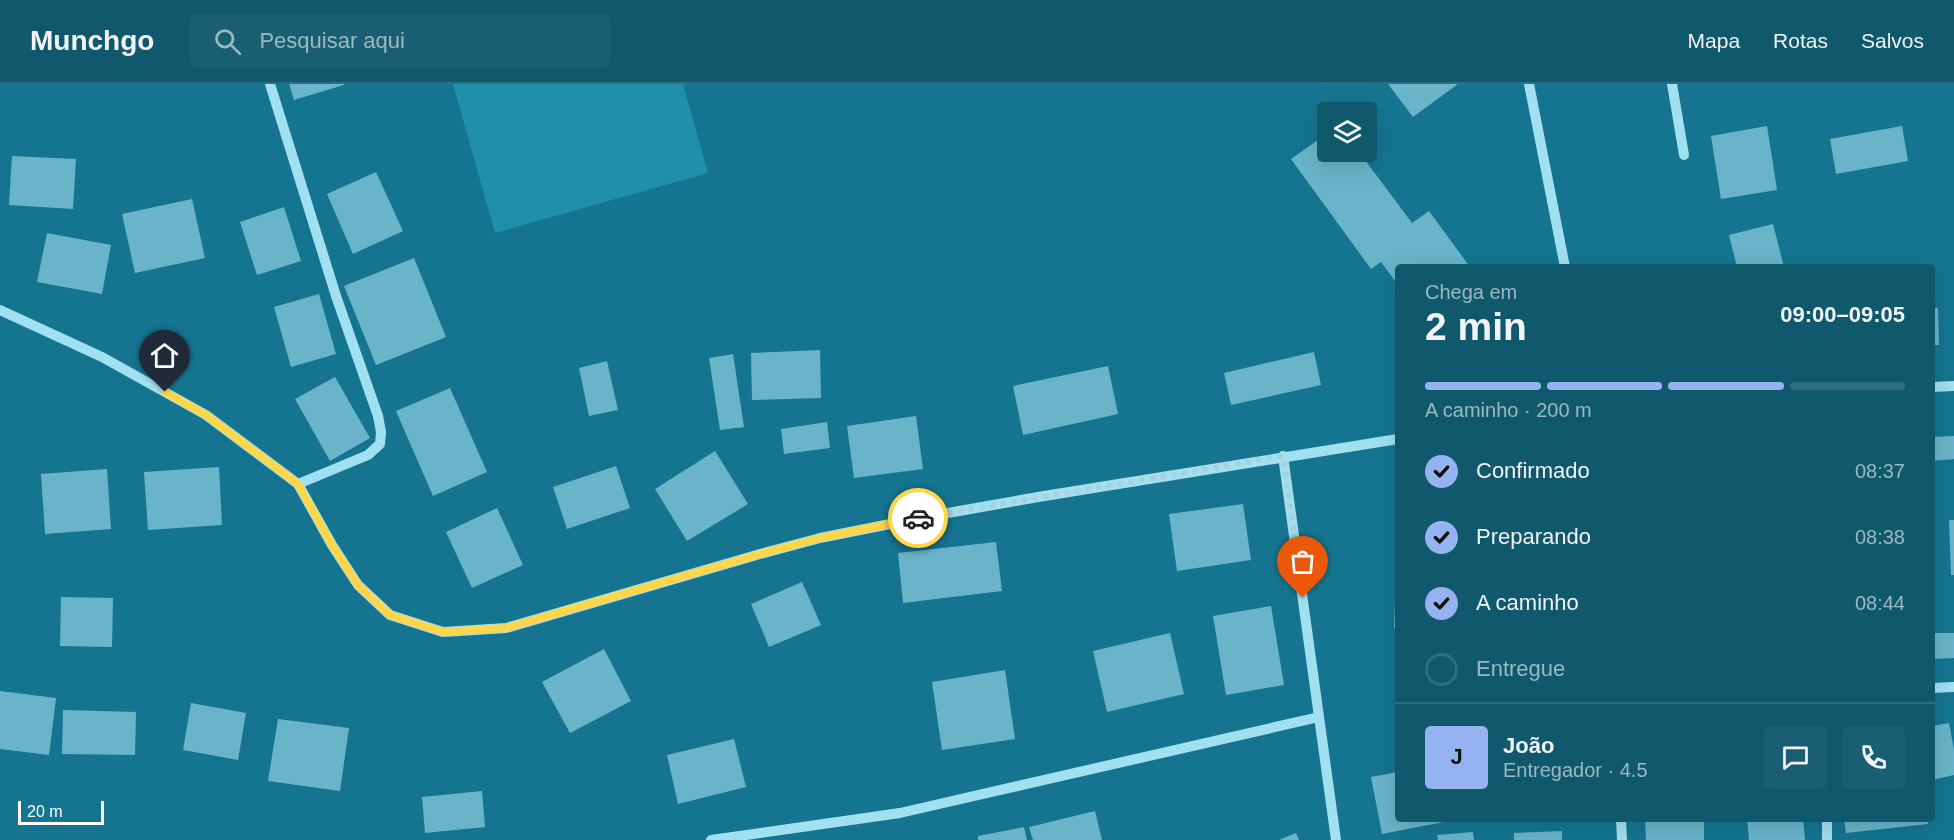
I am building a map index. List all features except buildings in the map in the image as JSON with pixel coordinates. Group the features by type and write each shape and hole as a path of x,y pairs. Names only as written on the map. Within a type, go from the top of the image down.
{"street":[{"path":"270,84 336,296 378,416 381,432 380,444 368,454 298,484"},
{"path":"1529,84 1564,264"},
{"path":"1672,84 1684,155"},
{"path":"0,310 102,357 206,415 298,484 332,545 358,585 390,615 443,632 506,628 726,563 820,538 925,517 1283,456 1395,439"},
{"path":"1935,387 1954,386"},
{"path":"1283,456 1336,840"},
{"path":"1935,688 1954,687"},
{"path":"711,840 900,813 1319,717"},
{"path":"1621,822 1622,840"},
{"path":"1827,822 1827,840"}],"shaded area":[{"path":"453,84 683,84 708,173 495,233"}],"way so far":[{"path":"918,518 1283,456 1303,598"}],"route":[{"path":"165,392 206,415 298,484 332,545 358,585 390,615 443,632 506,628 760,554 820,538 918,518"}]}
